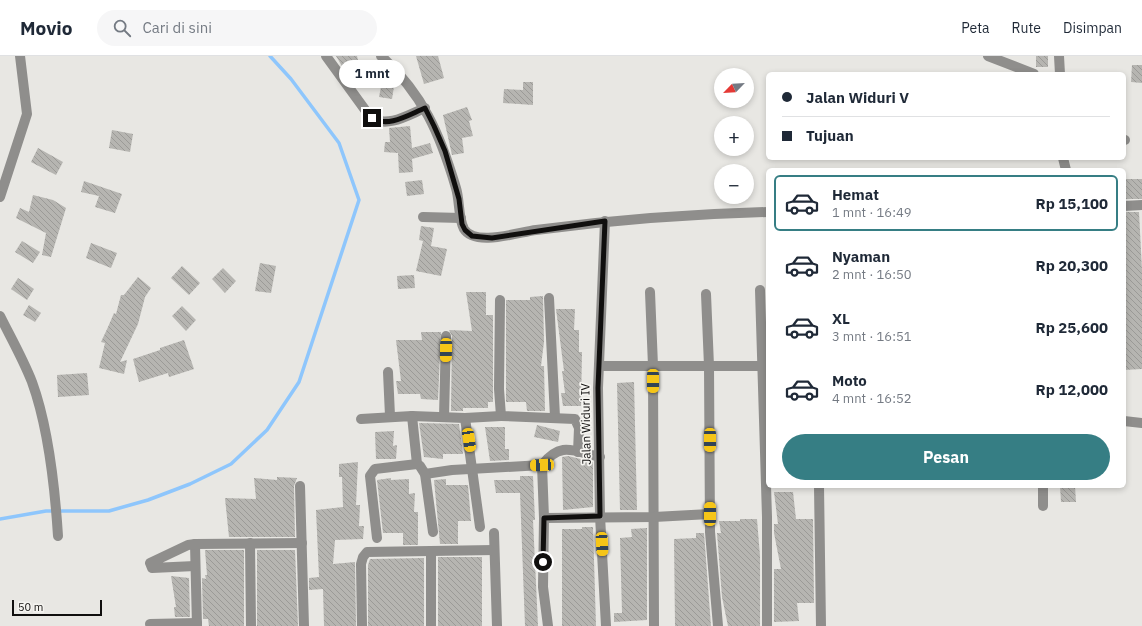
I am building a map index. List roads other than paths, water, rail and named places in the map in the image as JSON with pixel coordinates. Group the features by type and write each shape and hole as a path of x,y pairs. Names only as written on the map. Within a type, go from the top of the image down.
{"street":[{"path":"0,197 27,114 20,56"},
{"path":"326,56 372,118 378,122 387,122 425,108"},
{"path":"381,56 399,73 425,108 434,126 445,151 459,199 461,218 468,234 482,238 605,221 766,212"},
{"path":"988,56 1003,60 1030,72"},
{"path":"1059,56 1060,72"},
{"path":"1126,206 1142,205"},
{"path":"422,216 461,218"},
{"name":"Jalan Widuri IV","path":"605,221 599,366 600,516 606,626"},
{"path":"760,290 765,366 766,442"},
{"path":"650,292 653,366 654,626"},
{"path":"706,294 709,366 710,532 718,626"},
{"path":"549,298 555,417"},
{"path":"500,300 499,389 501,416"},
{"path":"0,316 33,384 41,413 50,464 58,534"},
{"path":"444,417 446,336"},
{"path":"599,366 765,366"},
{"path":"388,372 390,416"},
{"path":"361,419 390,416 465,418 501,416 575,419 578,421 579,428 578,452"},
{"path":"412,416 417,464"},
{"path":"465,418 480,527"},
{"path":"1126,421 1142,423"},
{"path":"548,626 543,587 544,518 542,465 552,453 559,450 600,456"},
{"path":"378,538 370,476 372,472 379,468 417,464 423,468 433,532"},
{"path":"425,474 473,469 542,465"},
{"path":"300,486 304,626"},
{"path":"767,488 767,626"},
{"path":"819,488 821,626"},
{"path":"1043,506 1044,488"},
{"path":"544,518 600,516 654,517 710,514"},
{"path":"494,533 497,626"},
{"path":"250,543 251,626"},
{"path":"195,566 152,568 150,563 188,545 195,544 302,543"},
{"path":"150,624 197,625 195,544"},
{"path":"362,626 361,564 363,557 370,551 494,550"},
{"path":"431,551 431,626"}],"waterway":[{"path":"0,519 46,511 109,511 148,500 190,484 231,464 267,430 299,382 359,200 339,143 291,79 270,56"}]}
